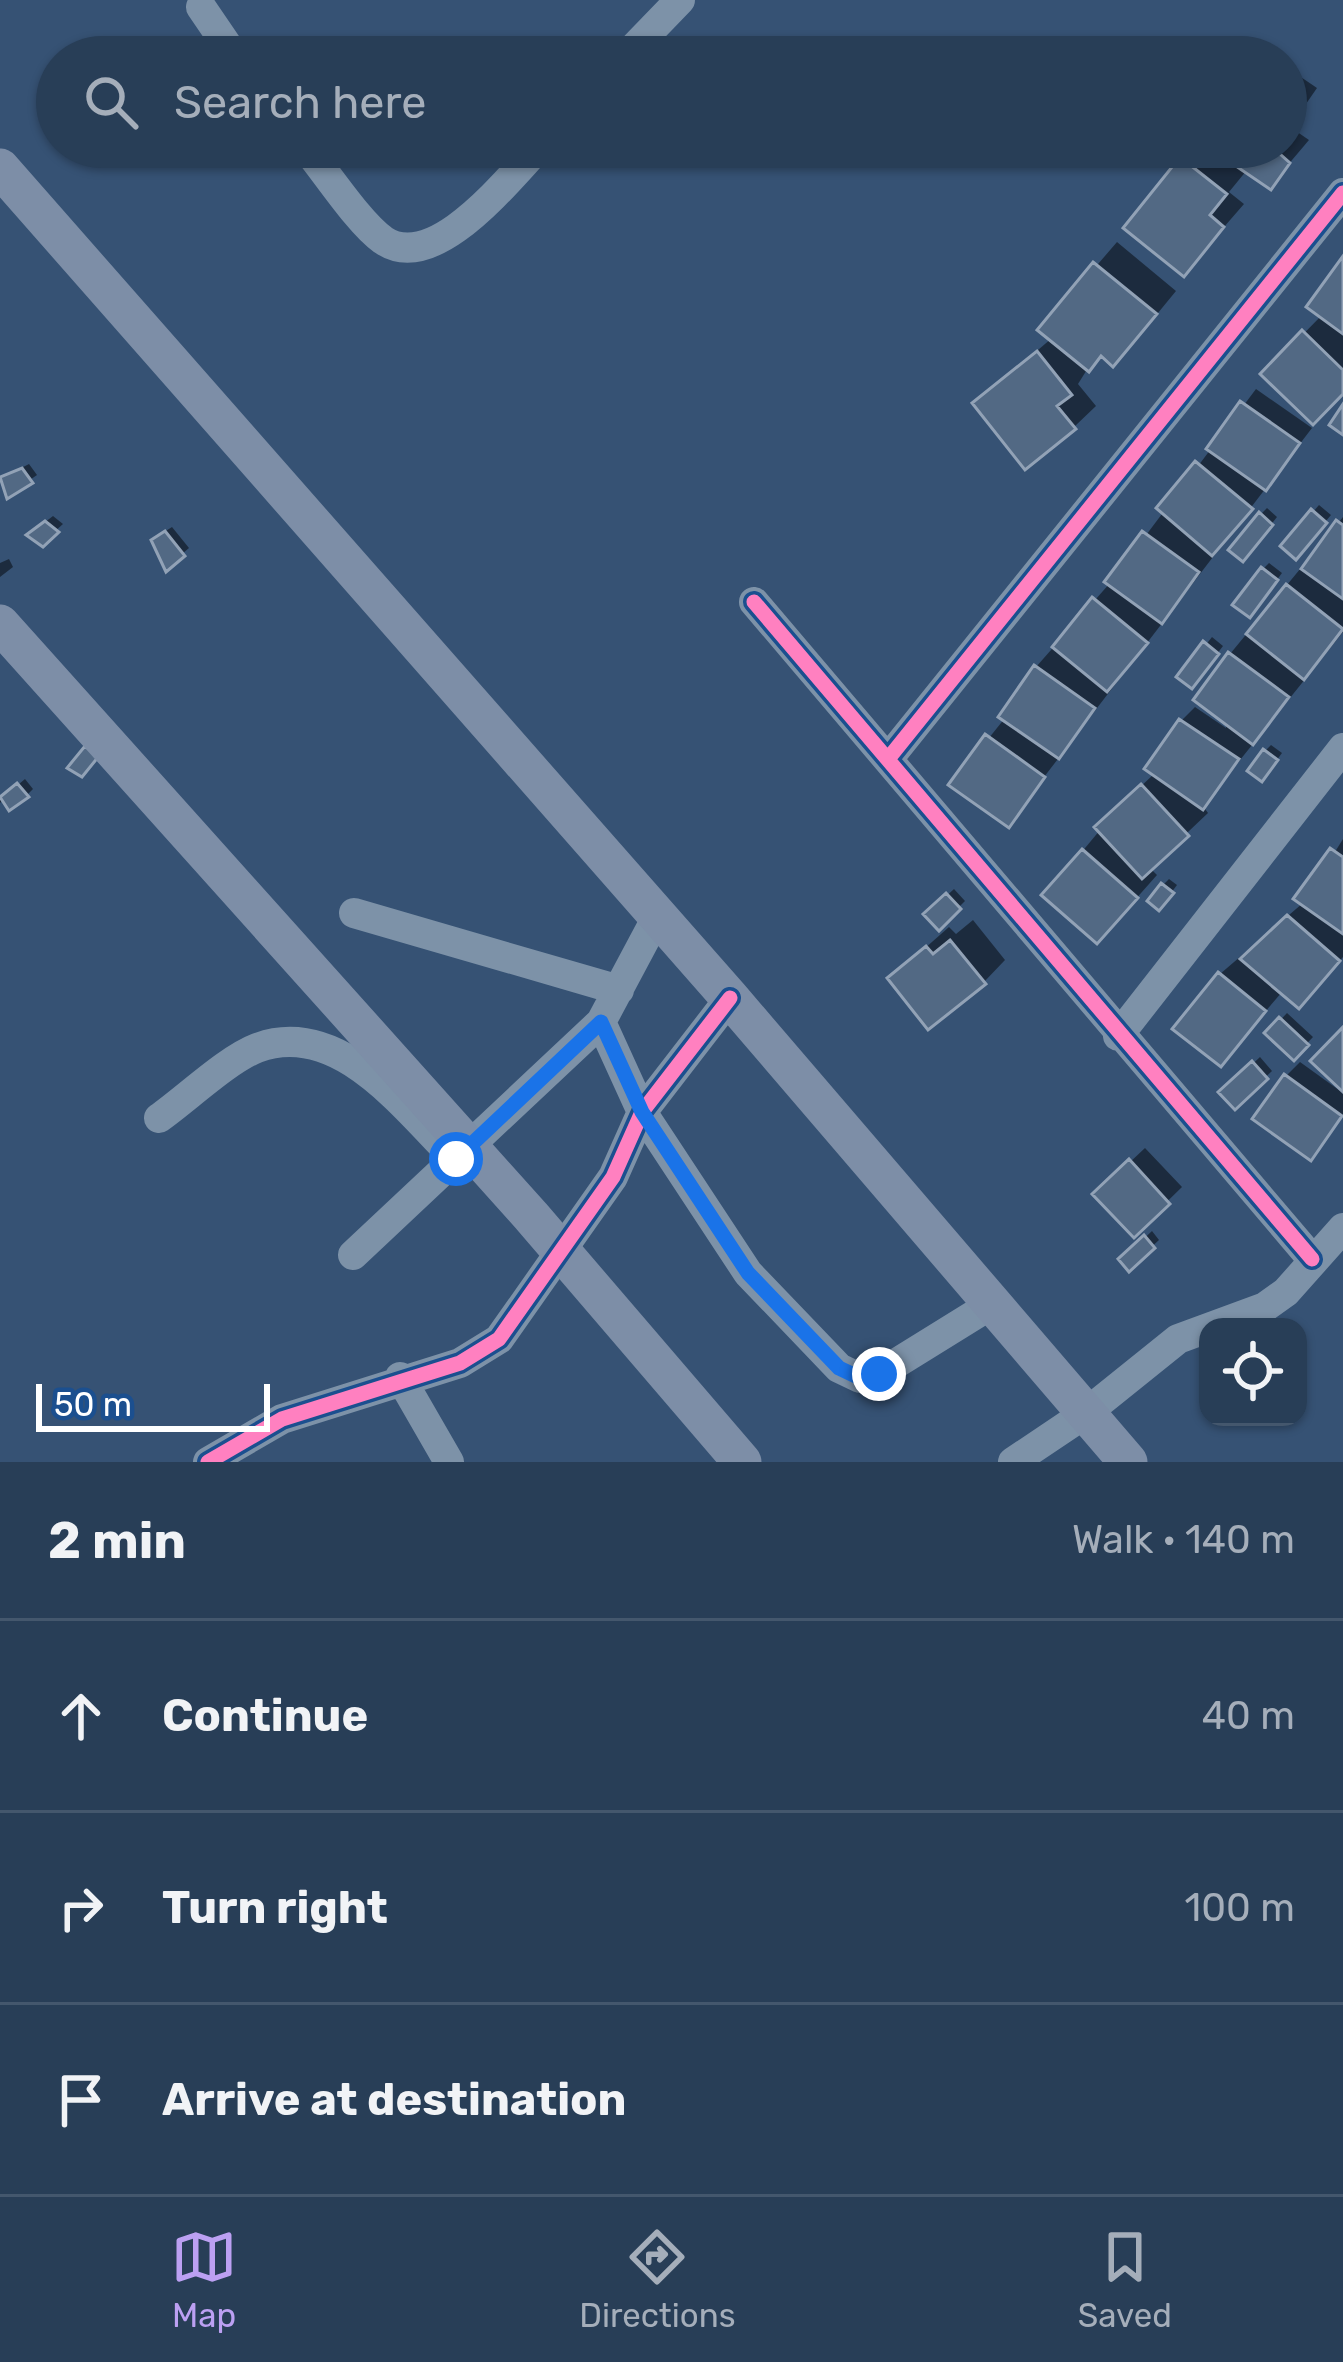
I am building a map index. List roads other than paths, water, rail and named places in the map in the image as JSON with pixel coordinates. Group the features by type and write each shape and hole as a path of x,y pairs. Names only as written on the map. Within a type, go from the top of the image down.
{"main road":[{"path":"0,167 658,915 1128,1462"},
{"path":"0,624 462,1153 562,1253 742,1462"}],"street":[{"path":"646,36 680,0"},
{"path":"201,2 223,36"},
{"path":"323,168 383,240 409,250 434,245 519,168"},
{"path":"888,759 1343,193"},
{"path":"754,602 1312,1259"},
{"path":"1118,1036 1343,748"},
{"path":"354,914 619,990"},
{"path":"353,1255 601,1022 658,915"},
{"path":"208,1462 282,1419 400,1378 460,1363 499,1339 614,1177 642,1112 730,998"},
{"path":"601,1022 642,1112 748,1273 839,1368 860,1378 879,1374 992,1304"},
{"path":"159,1118 257,1048 308,1042 362,1066 462,1153"},
{"path":"1012,1462 1086,1413 1178,1339 1265,1307 1286,1292 1343,1228"},
{"path":"400,1378 449,1462"}]}
